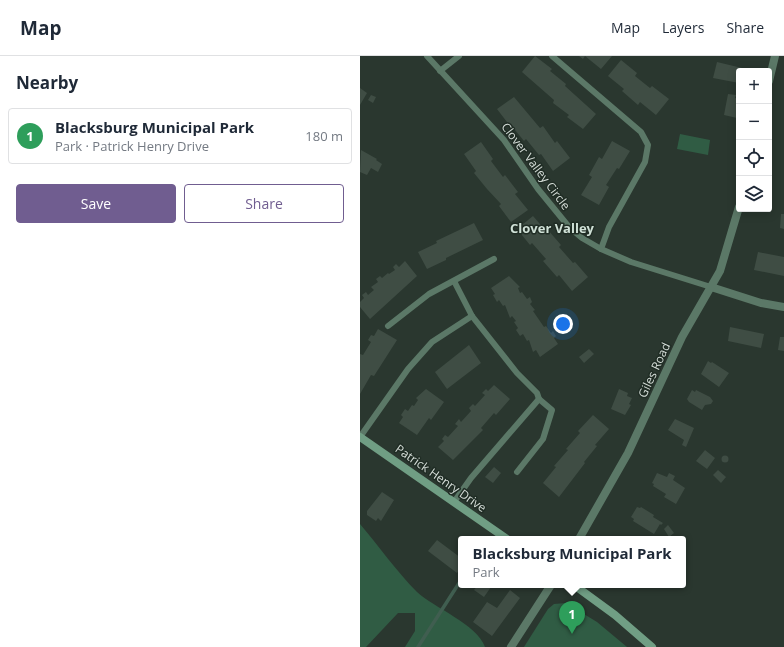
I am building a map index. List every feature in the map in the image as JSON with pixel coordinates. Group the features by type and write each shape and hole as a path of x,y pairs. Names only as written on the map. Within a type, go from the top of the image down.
{"main road":[{"name":"Patrick Henry Drive","path":"360,437 503,536"},
{"path":"578,588 615,615 652,647"}],"street":[{"path":"772,68 775,56"},
{"name":"Giles Road","path":"580,536 628,453 682,337 720,271 728,250 738,212"},
{"path":"711,287 747,299 784,307"},
{"path":"511,647 549,588"}],"lane":[{"name":"Clover Valley Circle","path":"427,56 504,140 538,189 569,227 582,238 601,249 631,262 711,287"},
{"path":"440,71 459,56"},
{"path":"552,56 641,132 648,145 646,162 609,228 601,249"},
{"path":"388,326 429,294 494,259"},
{"path":"454,281 472,316 517,373 537,393 539,400 552,410 543,439 517,472"},
{"path":"360,437 408,369 432,342 472,316"},
{"path":"454,502 471,478 539,400"}],"green space":[{"path":"680,134 710,140 708,155 677,149"},
{"path":"360,524 402,576 417,592 473,631 485,647 405,647 415,631 415,613 398,613 366,647 360,647"},
{"path":"566,603 597,622 627,647 524,647 548,609 554,604"}],"building":[{"path":"535,56 552,69 550,71 566,84 565,86 596,114 583,129 567,117 569,115 553,103 554,100 522,72"},
{"path":"585,56 612,56 601,69"},
{"path":"621,60 637,73 635,76 650,88 652,86 669,99 656,115 640,102 638,105 622,91 624,89 608,76"},
{"path":"717,62 742,68 736,68 736,82 713,78"},
{"path":"360,88 367,93 360,105"},
{"path":"728,94 736,95 736,118 724,115"},
{"path":"371,95 376,97 373,103 368,100"},
{"path":"514,97 540,128 543,126 555,143 557,141 570,158 553,171 541,154 539,155 526,139 524,141 497,109"},
{"path":"612,141 630,151 619,169 617,168 606,185 609,187 599,205 581,195 592,177 589,175 599,157 602,159"},
{"path":"481,142 493,159 491,161 503,177 505,175 518,192 515,194 528,210 511,222 499,206 501,204 474,173 476,171 464,154"},
{"path":"361,150 377,159 376,160 382,164 378,172 371,168 367,175 360,172"},
{"path":"781,214 784,214 784,229 780,228"},
{"path":"533,216 561,245 559,247 573,263 575,262 588,277 572,291 559,275 557,277 543,261 546,259 532,243 530,245 517,229"},
{"path":"474,223 483,240 427,269 418,252 437,243 436,241"},
{"path":"758,252 784,257 784,276 754,270"},
{"path":"405,261 417,276 370,319 360,307 360,302 364,298 362,295 366,292 368,295 374,290 371,287 378,282 376,279 380,276 382,278 388,273 389,274 395,270 393,267 396,264 399,267"},
{"path":"509,276 520,287 518,288 520,293 522,292 527,299 530,297 532,302 530,304 535,310 533,311 544,327 546,326 551,333 553,331 556,336 554,338 558,344 540,357 536,350 533,352 529,340 527,341 523,334 520,336 516,330 518,328 514,322 516,321 512,316 510,318 505,305 503,306 499,300 497,302 493,295 495,294 491,288"},
{"path":"730,327 764,334 761,348 728,341"},
{"path":"378,329 397,340 374,376 371,375 360,394 360,354 363,355 371,342 368,340 371,335 374,336"},
{"path":"780,337 784,337 784,351 778,350"},
{"path":"469,345 481,363 447,389 435,372"},
{"path":"589,349 594,354 584,363 579,357"},
{"path":"708,361 729,373 719,387 701,374"},
{"path":"494,385 510,399 496,415 494,413 481,428 483,430 453,460 438,447 444,441 442,439 445,435 448,437 458,426 455,424 459,419 461,422 471,411 469,408 473,404 475,406 485,395 482,393 486,389 488,391"},
{"path":"426,389 444,402 431,420 429,418 417,435 399,423 403,417 401,415 405,409 408,411 412,405 414,406 418,400 416,398"},
{"path":"619,389 628,393 627,396 632,398 629,404 631,405 625,415 611,409"},
{"path":"692,390 695,392 696,390 710,397 713,401 711,404 705,405 702,410 689,402 687,399"},
{"path":"593,415 609,429 595,445 597,446 559,497 543,483 556,467 554,466 568,450 566,449 580,433 578,431"},
{"path":"675,419 694,428 686,447 682,445 684,440 668,430"},
{"path":"705,450 715,458 707,469 696,461"},
{"path":"725,455 728,456 728,462 725,463 722,462 721,459 722,456"},
{"path":"494,467 501,473 493,483 485,477"},
{"path":"718,470 726,477 721,483 713,475"},
{"path":"657,473 667,477 669,473 675,476 673,480 685,488 676,504 664,497 666,494 653,486 654,484 652,483"},
{"path":"382,492 394,500 381,521 378,518 376,521 367,515 367,511"},
{"path":"637,507 641,507 654,515 653,517 663,523 661,525 660,524 654,534 633,521 634,519 631,517"},
{"path":"668,525 674,533 668,536 664,529"},
{"path":"437,540 458,556 457,573 428,551"},
{"path":"476,588 490,588 484,597 474,590"},
{"path":"510,590 520,598 492,636 473,622 487,602 497,608"}],"waterway":[{"path":"418,647 458,585"}],"place":[{"name":"Blacksburg Municipal Park","path":"572,634"}],"district":[{"name":"Clover Valley","path":"552,228"}]}
